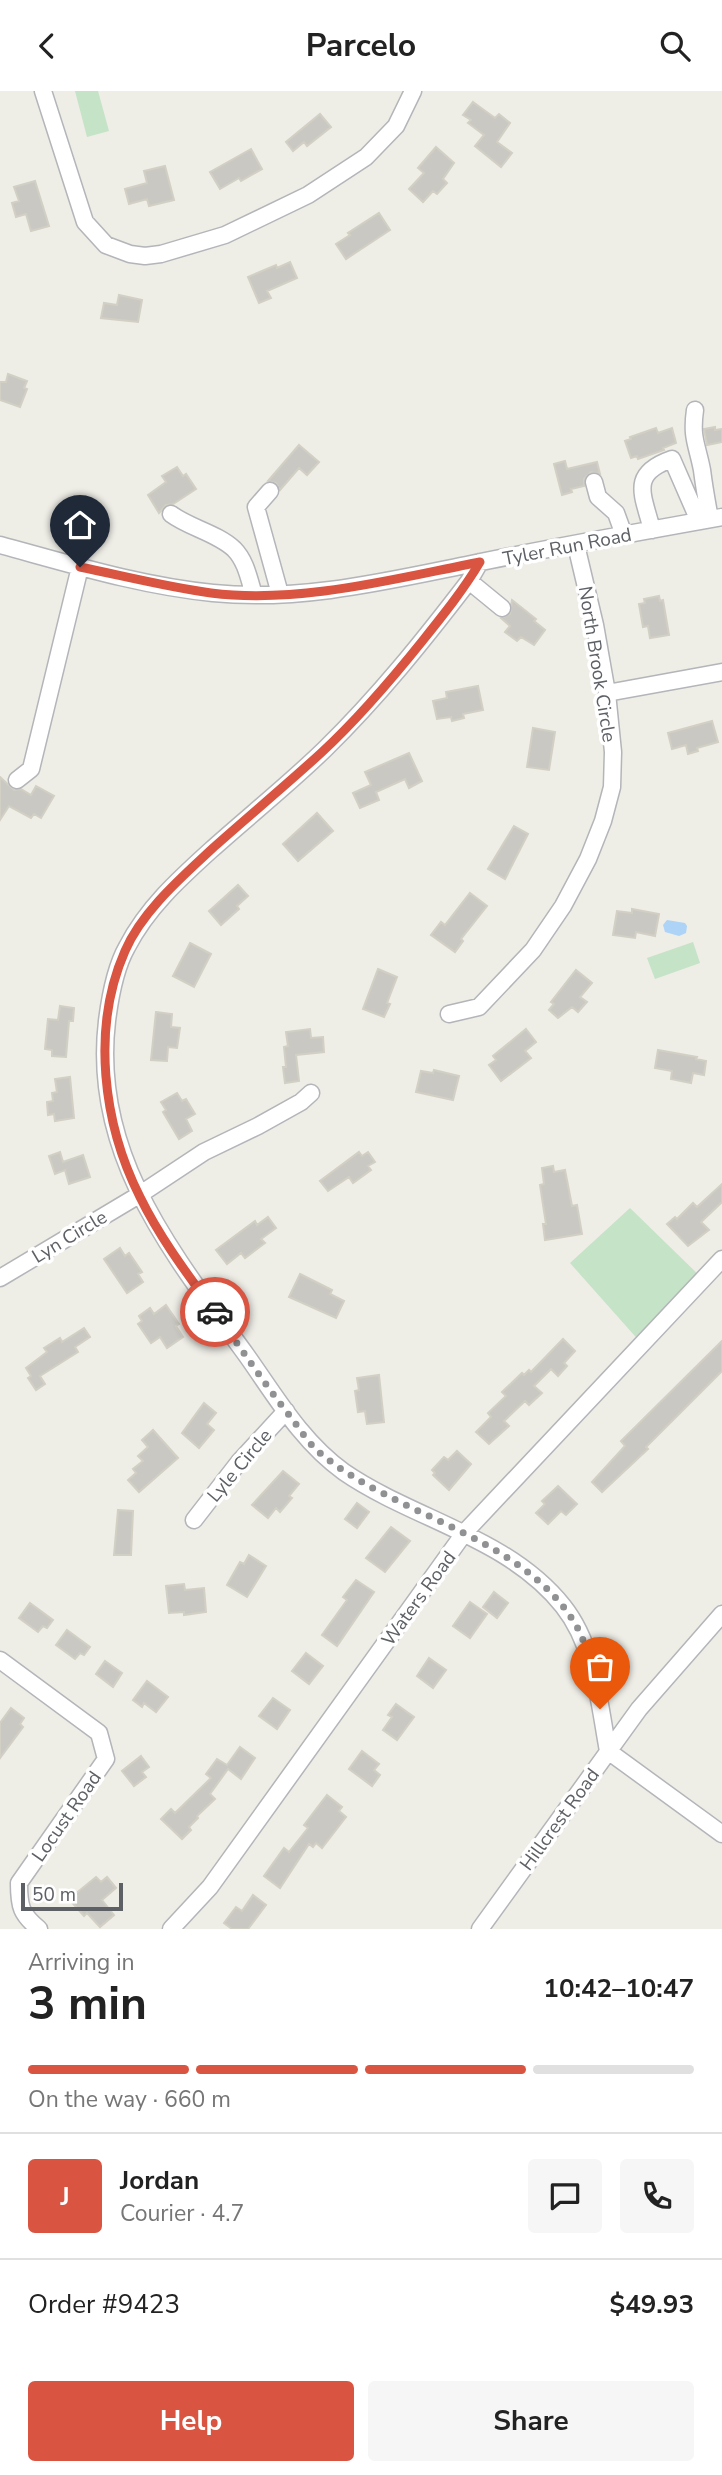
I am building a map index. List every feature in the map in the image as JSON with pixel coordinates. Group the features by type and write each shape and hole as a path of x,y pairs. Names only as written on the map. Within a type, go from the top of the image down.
{"street":[{"path":"43,91 85,222 106,245 130,254 145,256 161,254 225,235 308,195 366,157 396,126 413,91"},
{"path":"695,410 693,428 696,452 709,467 702,485 711,519"},
{"path":"652,530 641,485 654,466 679,458 711,519"},
{"path":"594,482 598,497 611,498 624,535"},
{"path":"270,491 256,507 274,547 279,594"},
{"path":"171,514 234,549 247,569 254,595"},
{"name":"Tyler Run Road","path":"0,545 80,567 213,593 310,593 711,519"},
{"name":"North Brook Circle","path":"449,1014 479,1007 533,950 563,906 588,859 603,821 612,787 613,751 607,693 595,625 576,544"},
{"path":"480,562 469,581 381,693 324,750 178,880 153,907 125,949 109,1006 105,1054 113,1120 139,1195 176,1259 317,1451 345,1473 373,1489 465,1532 528,1574 562,1605 578,1629 592,1666 608,1751 722,1833"},
{"path":"18,780 31,769 80,567"},
{"path":"469,581 502,608"},
{"path":"607,693 722,672"},
{"name":"Lyn Circle","path":"0,1278 139,1195 204,1152 269,1120 301,1102 311,1093"},
{"name":"Waters Road","path":"171,1929 210,1887 465,1532 722,1259"},
{"name":"Lyle Circle","path":"194,1520 239,1462 286,1411"},
{"name":"Hillcrest Road","path":"480,1929 639,1709 722,1614"},
{"name":"Locust Road","path":"0,1660 99,1733 106,1759 19,1883 19,1899 24,1915 39,1929"}],"green space":[{"path":"75,91 98,91 109,131 87,137"},
{"path":"693,942 700,963 655,979 647,958"},
{"path":"630,1208 707,1283 642,1344 570,1263"}],"water":[{"path":"667,920 685,923 686,933 679,936 665,932 663,925"}],"building":[{"path":"473,102 495,118 499,114 510,123 497,142 512,153 501,167 475,146 484,135 468,123 471,120 463,115"},
{"path":"320,114 331,127 307,146 304,142 293,151 286,142"},
{"path":"436,147 454,163 443,179 447,183 437,194 433,191 423,202 409,189 424,173 418,168"},
{"path":"251,149 262,169 220,189 210,172"},
{"path":"165,166 174,200 149,206 147,199 129,204 125,189 147,183 144,171"},
{"path":"35,181 49,226 31,231 26,214 16,217 12,203 19,201 14,187"},
{"path":"379,213 390,230 346,259 336,244"},
{"path":"290,262 297,278 267,291 271,298 259,303 248,277"},
{"path":"119,295 142,300 138,322 101,318 104,303 117,305"},
{"path":"8,374 27,381 20,407 0,400 0,382 6,382"},
{"path":"715,427 715,430 722,429 722,442 707,445 704,429"},
{"path":"656,428 658,433 672,428 676,443 638,459 637,456 631,458 625,441"},
{"path":"299,445 319,462 307,475 299,468 280,490 276,483 268,481"},
{"path":"565,461 567,469 597,462 600,474 591,472 584,479 584,486 571,489 572,492 562,495 554,464"},
{"path":"177,467 183,476 186,474 196,489 173,504 166,505 159,513 148,495 166,482 162,476"},
{"path":"659,596 660,601 663,600 669,635 650,638 648,626 643,627 639,604 645,603 644,599"},
{"path":"512,600 545,630 534,645 521,637 517,641 505,632 510,626 501,618 510,614"},
{"path":"478,686 483,710 463,714 464,718 452,721 451,717 437,719 433,701 447,698 446,692"},
{"path":"712,721 718,742 697,748 698,751 688,754 686,745 672,749 668,733"},
{"path":"533,728 555,732 549,770 527,767"},
{"path":"409,753 422,781 409,788 405,779 376,792 379,800 360,808 353,793 371,785 365,772"},
{"path":"0,777 14,790 21,789 31,795 36,786 54,796 41,818 34,814 31,818 9,806 0,820"},
{"path":"317,813 333,831 298,861 283,844"},
{"path":"514,826 528,834 505,879 488,869"},
{"path":"238,885 248,896 237,906 239,909 221,925 209,911"},
{"path":"470,893 487,906 461,939 463,941 455,952 431,935 441,922 445,925"},
{"path":"632,909 659,914 655,936 636,932 635,938 613,935 617,911 632,913"},
{"path":"190,943 211,954 194,987 173,976"},
{"path":"378,969 397,977 384,1017 363,1009"},
{"path":"576,970 592,983 580,997 587,1002 578,1012 572,1007 558,1018 549,1010 554,1004 551,1002"},
{"path":"60,1006 74,1008 73,1021 69,1021 66,1057 52,1056 52,1050 45,1049 48,1019 58,1020"},
{"path":"156,1012 172,1014 171,1027 180,1028 177,1048 168,1047 167,1061 151,1060"},
{"path":"310,1029 311,1038 323,1037 324,1052 296,1055 299,1081 285,1083 283,1067 286,1067 284,1047 288,1046 286,1032"},
{"path":"526,1029 536,1042 525,1051 531,1058 501,1081 489,1065 496,1060 493,1056"},
{"path":"658,1050 706,1061 704,1075 693,1073 691,1083 671,1079 672,1071 655,1068"},
{"path":"434,1070 459,1076 453,1100 416,1092 421,1071 433,1073"},
{"path":"70,1077 74,1118 55,1121 54,1114 48,1115 47,1102 53,1101 52,1093 57,1092 55,1079"},
{"path":"177,1093 182,1101 186,1099 195,1114 186,1119 192,1131 179,1139 163,1112 166,1110 161,1102"},
{"path":"60,1152 63,1162 83,1155 90,1177 69,1184 65,1170 55,1174 49,1156"},
{"path":"359,1152 362,1156 368,1152 375,1162 368,1166 371,1170 353,1183 349,1177 328,1191 320,1181"},
{"path":"553,1166 554,1172 565,1170 572,1206 577,1205 582,1234 545,1240 543,1224 546,1224 540,1185 544,1184 542,1168"},
{"path":"722,1184 722,1202 701,1222 709,1230 688,1246 667,1224 675,1217 677,1219 693,1203 697,1207"},
{"path":"268,1217 276,1228 261,1239 265,1243 245,1258 241,1253 227,1264 216,1250 255,1221 257,1225"},
{"path":"120,1248 125,1256 129,1253 142,1272 138,1274 143,1282 127,1293 104,1259"},
{"path":"300,1274 332,1290 330,1294 344,1301 336,1318 289,1297"},
{"path":"166,1305 179,1324 176,1326 183,1337 167,1348 160,1337 151,1343 138,1324 142,1321 139,1316 150,1308 154,1314"},
{"path":"84,1328 90,1337 75,1347 78,1352 40,1376 45,1384 36,1390 28,1378 31,1376 26,1368 47,1352 44,1348 60,1338 62,1342"},
{"path":"563,1339 575,1351 564,1363 567,1366 558,1376 551,1369 534,1386 542,1393 529,1405 525,1401 504,1421 509,1426 489,1444 476,1432 491,1417 488,1413 506,1396 502,1392 522,1373 524,1375 529,1370 531,1372"},
{"path":"722,1341 722,1371 646,1447 648,1449 602,1492 592,1482 625,1446 621,1441"},
{"path":"379,1375 384,1422 367,1424 365,1411 358,1412 355,1391 359,1390 357,1378"},
{"path":"204,1403 216,1413 207,1424 214,1430 199,1448 182,1433"},
{"path":"153,1430 178,1458 139,1492 128,1480 136,1473 133,1469 143,1461 138,1456 148,1447 142,1440"},
{"path":"457,1451 471,1464 449,1490 433,1475 435,1473 432,1470 444,1457 448,1460"},
{"path":"283,1471 299,1484 280,1512 276,1508 268,1518 252,1505"},
{"path":"558,1486 577,1504 566,1515 561,1511 548,1524 536,1513 545,1504 542,1501"},
{"path":"357,1503 369,1512 357,1528 345,1519"},
{"path":"118,1510 133,1511 131,1555 114,1555"},
{"path":"391,1527 410,1541 385,1572 366,1558"},
{"path":"249,1555 266,1566 247,1597 227,1585 240,1562 244,1564"},
{"path":"356,1580 374,1592 337,1646 322,1635 347,1600 343,1597"},
{"path":"184,1584 185,1590 204,1588 206,1612 184,1615 184,1612 169,1613 166,1586"},
{"path":"494,1592 508,1603 497,1618 483,1607"},
{"path":"470,1602 487,1614 470,1638 453,1626"},
{"path":"30,1603 53,1620 47,1628 43,1626 38,1632 19,1618"},
{"path":"67,1630 90,1647 84,1655 80,1653 75,1659 56,1645"},
{"path":"306,1653 323,1666 309,1684 292,1671"},
{"path":"429,1658 446,1670 433,1688 417,1676"},
{"path":"105,1661 122,1673 113,1687 96,1674"},
{"path":"147,1681 168,1697 156,1712 144,1703 142,1707 133,1700"},
{"path":"273,1698 290,1710 277,1729 259,1716"},
{"path":"396,1704 414,1717 397,1740 383,1730 392,1717 388,1715"},
{"path":"11,1708 24,1718 20,1724 23,1727 0,1758 0,1723"},
{"path":"240,1747 255,1758 241,1779 228,1769 210,1794 215,1799 197,1816 189,1827 191,1830 182,1839 161,1819 171,1809 175,1813 211,1778 206,1774 217,1759 227,1765"},
{"path":"362,1751 379,1764 374,1770 380,1775 372,1786 349,1769"},
{"path":"141,1756 149,1767 142,1772 146,1777 134,1786 122,1771"},
{"path":"327,1795 342,1807 339,1811 346,1817 322,1848 316,1843 313,1847 309,1844 280,1888 264,1876 284,1848 289,1852 308,1828 304,1825"},
{"path":"96,1877 101,1882 107,1877 116,1888 102,1900 114,1915 100,1927 87,1913 84,1916 69,1899"},
{"path":"253,1895 266,1905 248,1929 232,1929 224,1923 236,1907 242,1911"}],"way so far":[{"path":"215,1312 317,1451 345,1473 373,1489 465,1532 511,1561 562,1605 578,1629 592,1666 600,1709"}],"route":[{"path":"80,567 213,593 254,595 310,593 480,562 469,581 381,693 324,750 178,880 153,907 125,949 112,992 106,1029 106,1081 113,1120 139,1195 176,1259 215,1312"}]}
